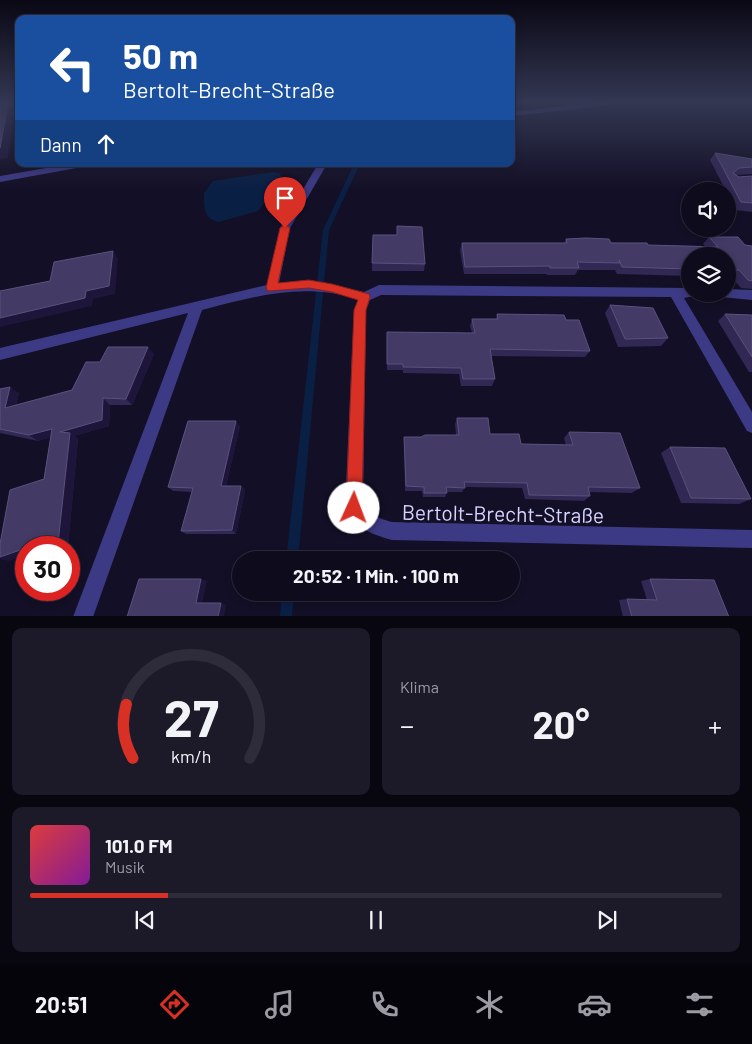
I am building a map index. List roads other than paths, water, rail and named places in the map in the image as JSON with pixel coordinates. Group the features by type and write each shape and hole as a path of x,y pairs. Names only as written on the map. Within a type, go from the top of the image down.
{"street":[{"path":"0,179 62,167"},
{"path":"272,288 285,228 320,167"},
{"path":"0,354 272,288 309,284 365,297 379,290 681,292"},
{"path":"674,292 752,426"},
{"path":"736,294 752,294"},
{"name":"Bertolt-Brecht-Straße","path":"365,297 360,310 354,508 362,519 376,527 392,532 752,540"},
{"path":"83,616 198,307"}],"water":[{"path":"273,172 280,173 282,179 258,211 219,222 207,215 204,193 213,181"}],"waterway":[{"path":"293,551 326,230 356,167"},
{"path":"286,616 287,601"}]}
